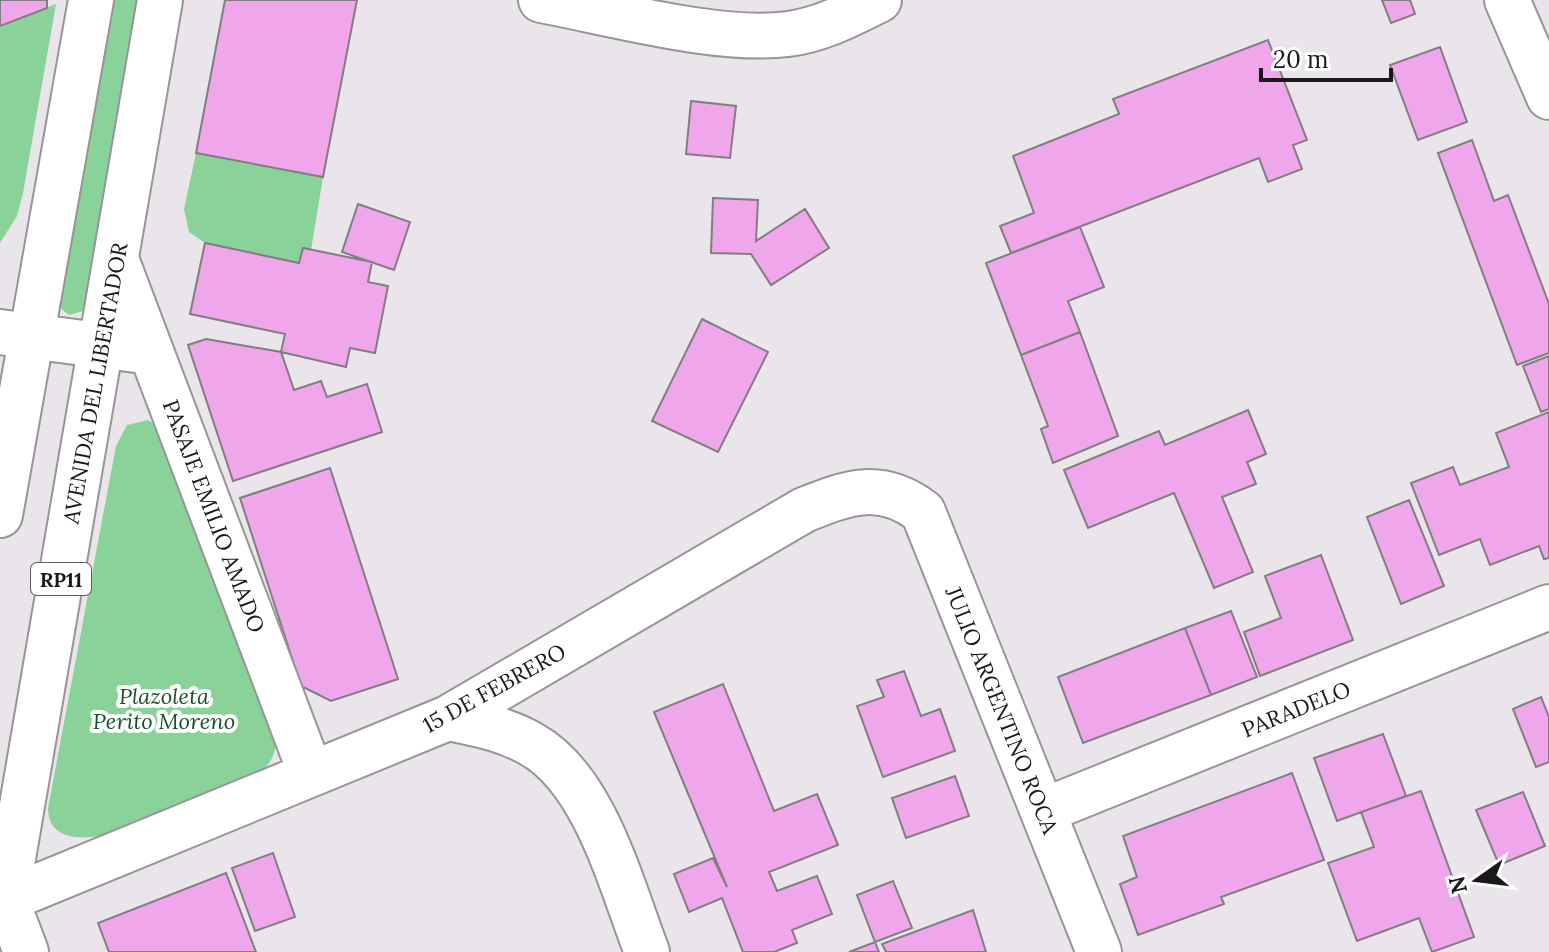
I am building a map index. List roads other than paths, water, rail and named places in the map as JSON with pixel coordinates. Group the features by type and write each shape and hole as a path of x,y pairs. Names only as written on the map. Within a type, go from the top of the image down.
{"street":[{"path":"0,515 16,335 91,0"},
{"name":"AVENIDA DEL LIBERTADOR","path":"3,901 160,0"},
{"path":"541,0 735,35 789,34 841,20 879,0"},
{"path":"1524,9 1547,86"},
{"name":"PASAJE EMILIO AMADO","path":"116,259 311,774"},
{"path":"16,335 152,353"},
{"name":"15 DE FEBRERO","path":"3,901 448,718 804,510 846,493 880,493"},
{"name":"JULIO ARGENTINO ROCA","path":"880,493 904,498 923,512 1099,952"},
{"name":"PARADELO","path":"1043,811 1549,607"},
{"path":"448,718 495,727 533,745 567,776 594,818 647,952"},
{"path":"3,901 26,952"}],"park label":[{"name":"Plazoleta Perito Moreno","path":"164,708"}]}
